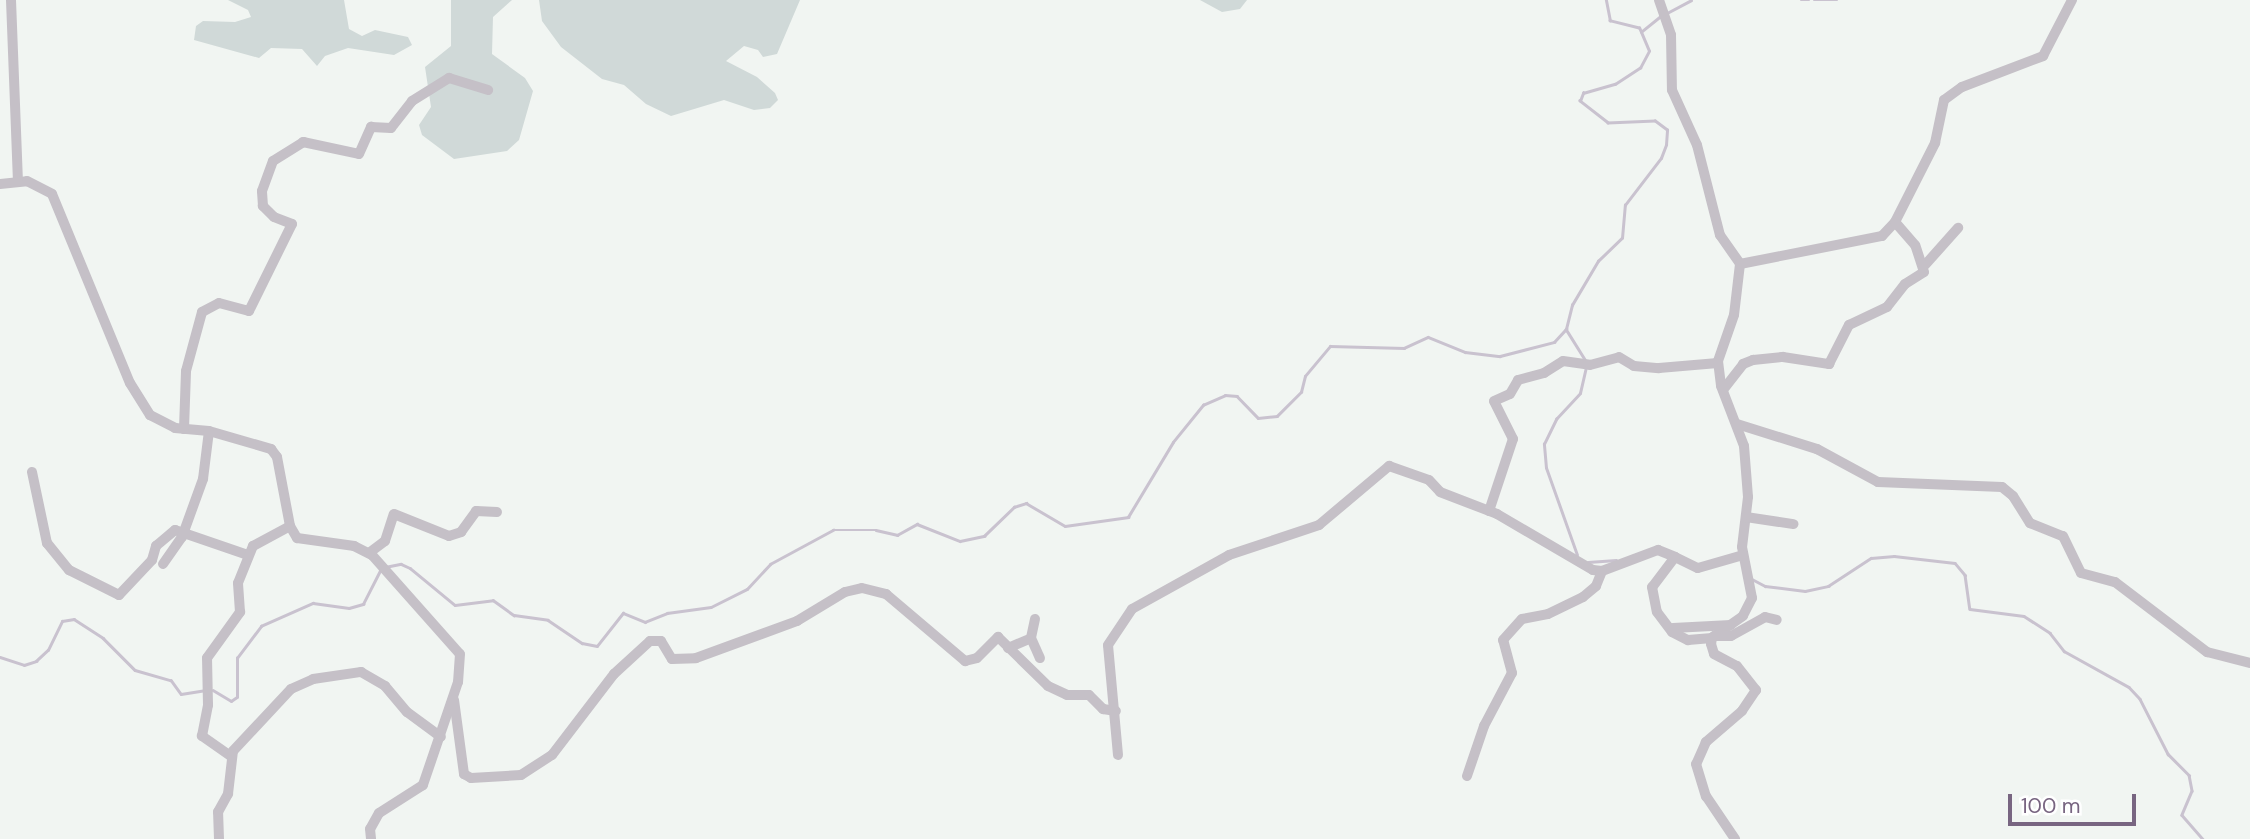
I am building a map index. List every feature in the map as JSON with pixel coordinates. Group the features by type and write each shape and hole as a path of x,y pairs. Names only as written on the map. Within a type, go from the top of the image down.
{"street":[{"path":"10,0 19,180"},
{"path":"1658,0 1669,24 1670,82 1697,145 1720,235 1740,264 1734,315 1718,363 1723,390 1737,424 1748,487 1743,555 1752,598 1731,625 1713,637"},
{"path":"1740,264 1874,240 1895,222 1935,143 1944,100 1962,87 2043,56 2071,0"},
{"path":"184,429 186,371 201,314 219,303 248,312 292,224 274,217 263,206 262,191 274,161 303,142 359,154 371,127 391,128 412,102 449,78 488,90"},
{"path":"0,184 19,180 47,187 56,201 130,383 145,408 159,422 209,432 275,452 289,501 290,526 301,541 344,544 369,553 460,654 454,694 423,785 379,813 370,829 371,839"},
{"path":"1895,222 1915,245 1925,265"},
{"path":"1723,390 1743,364 1753,360 1783,358 1830,363 1849,325 1887,307 1905,284 1924,272 1925,265 1958,228"},
{"path":"1489,511 1513,439 1494,401 1510,394 1518,380 1563,361 1590,365 1619,357 1634,366 1659,368 1718,363"},
{"path":"1737,424 1817,449 1878,482 2002,487 2013,496 2030,523 2063,536 2081,573 2115,582 2207,652 2250,663"},
{"path":"163,564 182,531 203,479 209,432"},
{"path":"1118,755 1108,645 1132,608 1229,555 1319,524 1387,467 1429,480 1443,494 1489,511 1602,571"},
{"path":"32,472 47,543 69,570 119,595 152,559 159,543 175,530 248,555"},
{"path":"369,553 386,541 394,514 449,536 461,532 475,511 496,512"},
{"path":"1746,517 1793,524"},
{"path":"232,757 202,736 208,705 205,665 240,612 238,583 248,555 256,543 290,526"},
{"path":"1467,776 1484,726 1512,673 1503,640 1522,619 1583,597 1596,586 1602,571 1650,551 1675,557 1700,568 1743,555"},
{"path":"1675,557 1652,587 1657,612 1673,628 1672,632 1688,640 1731,636 1765,617 1777,620"},
{"path":"454,694 464,774 510,778 552,755 614,674 653,640 660,641 672,659 696,658 797,621 845,592 862,588 886,594 965,661 977,658 994,637 1052,688 1067,695 1089,695 1103,709 1116,711"},
{"path":"1035,619 1031,638 1040,659"},
{"path":"1673,628 1731,625"},
{"path":"1713,637 1714,654 1737,666 1756,690 1742,711 1706,741 1696,759 1706,796 1735,839"},
{"path":"1008,648 1031,638"},
{"path":"219,839 218,812 228,794 232,757 291,689 348,672 373,677 407,712 441,737"}],"shaded area":[{"path":"228,0 344,0 349,29 362,36 375,30 408,37 412,45 394,55 348,48 325,56 317,66 302,49 271,48 259,58 194,40 196,26 203,21 235,22 251,17 248,10"},
{"path":"451,0 512,0 493,17 492,54 525,78 533,91 519,140 507,151 454,159 422,135 419,125 431,107 425,67 451,46"},
{"path":"539,0 800,0 777,54 763,57 758,50 744,46 726,61 757,77 775,93 778,100 770,108 754,110 724,100 671,116 646,104 624,85 602,79 561,47 542,21"},
{"path":"1200,0 1247,0 1240,9 1222,12"}],"waterway":[{"path":"385,567 401,564 410,568 455,605 493,600 514,615 548,620 582,643 597,646 623,613 645,622 667,613 711,607 747,589 770,564 833,530 876,530 897,535 917,524 960,541 984,536 1014,507 1026,503 1065,526 1128,517 1173,442 1203,405 1225,395 1237,396 1258,418 1277,416 1301,392 1305,376 1330,346 1404,348 1428,337 1465,352 1500,356 1554,342 1566,329 1572,305 1598,261 1622,238 1625,205 1661,158 1666,145 1667,130 1655,121 1608,123 1580,101 1583,93 1615,84 1640,68 1649,51 1639,28 1610,21 1606,0"},
{"path":"1667,13 1691,0"},
{"path":"1801,0 1809,0"},
{"path":"1814,0 1837,0"},
{"path":"1641,32 1661,16"},
{"path":"1566,329 1586,361"},
{"path":"1577,555 1546,468 1544,444 1556,419 1580,393 1586,368"},
{"path":"1752,579 1765,586 1805,591 1828,586 1871,558 1894,556 1955,563 1965,575 1970,609 2024,616 2050,633 2064,651 2129,687 2140,699 2168,754 2189,775 2192,791 2182,815 2203,839"},
{"path":"1588,562 1616,560"},
{"path":"213,690 231,701 237,697 237,658 261,626 313,603 349,608 363,604 380,571"},
{"path":"0,657 24,665 36,661 48,650 62,621 74,619 103,638 135,670 171,680 181,694 206,690"}]}
